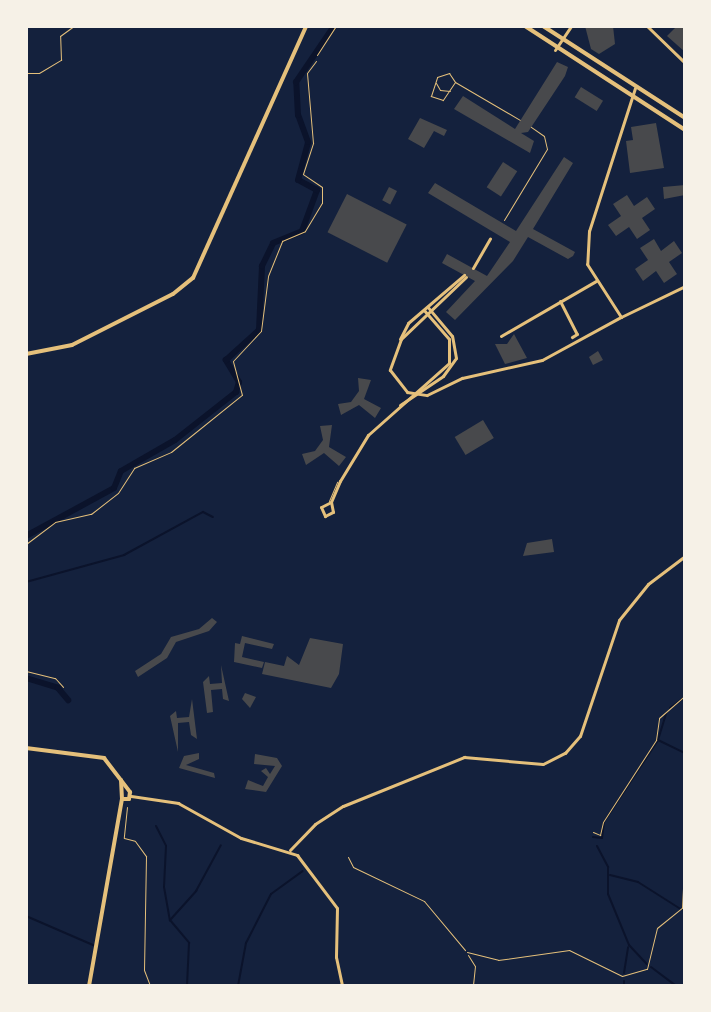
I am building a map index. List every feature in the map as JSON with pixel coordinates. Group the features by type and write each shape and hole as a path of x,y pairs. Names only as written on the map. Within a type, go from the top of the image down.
{"main road":[{"path":"26,354 72,345 190,282 207,256 306,26"},
{"path":"525,26 555,50 685,130"},
{"path":"543,26 685,118"},
{"path":"26,748 104,758 130,793"},
{"path":"89,986 122,799 121,780"},
{"path":"120,792 130,793"},
{"path":"122,799 130,793"}],"street":[{"path":"555,50 571,26"},
{"path":"647,26 685,63"},
{"path":"621,317 596,281 586,260 587,241 629,98 635,88"},
{"path":"472,266 490,238"},
{"path":"465,276 427,310 399,342 390,365 392,379 407,392 420,395 462,378 542,360 685,286"},
{"path":"501,336 596,281"},
{"path":"560,301 579,333 572,337"},
{"path":"330,501 359,446 396,407 449,363 451,345 427,310"},
{"path":"290,850 335,810 464,757 543,764 565,753 580,736 619,620 648,584 685,556"},
{"path":"130,793 172,801 241,838 290,850 337,908 336,957 342,986"}],"lane":[{"path":"455,82 443,100 435,100 430,91 436,79 447,72 455,82 520,120"},
{"path":"436,79 440,90 452,90"},
{"path":"503,219 547,149 544,136 531,127"},
{"path":"490,238 494,233"},
{"path":"467,952 498,960 569,950 622,976 647,969 657,928 682,908 685,849"},
{"path":"348,857 353,867 424,901 467,952 475,966 473,986"}],"path":[{"path":"26,73 39,73 61,60 60,36 74,26"},
{"path":"317,55 336,26"},
{"path":"26,544 55,522 91,514 118,493 134,468 171,452 242,395 233,361 261,331 268,276 282,241 305,231 322,203 322,187 303,174 313,143 307,73 316,61"},
{"path":"26,671 55,678 63,687"},
{"path":"593,832 600,835 603,822 656,740 659,718 685,695"},
{"path":"128,805 124,838 135,841 146,856 144,970 150,986"}],"building":[{"path":"585,26 613,26 615,44 599,54 591,49"},
{"path":"677,26 685,26 685,52 667,36"},
{"path":"557,62 568,67 565,76 528,132 521,133 534,141 530,153 454,109 463,96 515,129"},
{"path":"581,87 603,101 597,111 575,97"},
{"path":"420,118 447,130 444,136 434,131 424,148 408,139"},
{"path":"656,123 664,168 630,173 626,141 633,140 631,127"},
{"path":"564,157 573,163 533,229 575,252 573,256 568,259 528,237 513,261 455,320 446,312 475,281 442,263 447,254 487,276 510,242 428,193 435,183 516,231"},
{"path":"503,162 517,171 501,196 487,187"},
{"path":"685,185 685,195 664,199 663,187"},
{"path":"389,187 397,191 390,204 382,200"},
{"path":"347,194 407,224 387,263 327,232"},
{"path":"627,195 634,206 647,197 655,209 642,218 650,230 637,239 629,227 616,236 608,225 621,216 613,204"},
{"path":"654,239 661,251 674,241 682,253 669,262 677,274 664,283 656,271 643,281 635,269 648,260 640,248"},
{"path":"514,334 527,358 505,364 495,344 507,344"},
{"path":"598,351 603,360 593,365 589,357"},
{"path":"358,378 371,380 364,399 381,408 375,418 359,405 341,415 338,404 351,402 359,391"},
{"path":"483,420 494,438 466,455 455,437"},
{"path":"332,425 329,447 346,457 339,466 324,453 306,465 302,454 315,451 323,440 320,426"},
{"path":"552,539 554,552 523,556 527,543"},
{"path":"212,618 217,622 209,631 176,642 167,658 138,677 135,671 161,654 171,637 199,629"},
{"path":"242,636 274,644 272,649 245,643 242,657 264,662 262,668 234,662 235,643 240,644"},
{"path":"310,638 343,644 339,674 331,688 262,674 265,662 284,666 287,656 299,665"},
{"path":"221,665 229,701 223,699 222,689 211,690 213,712 207,713 203,682 209,676 210,684 222,683"},
{"path":"245,693 256,697 250,708 242,699"},
{"path":"192,699 197,739 191,735 189,722 178,723 178,752 170,716 176,711 177,718 189,717"},
{"path":"199,753 199,759 186,765 214,773 215,778 179,768 184,756"},
{"path":"255,754 277,758 282,766 266,792 245,789 248,780 263,786 268,777 261,771 266,768 270,774 275,766 254,764"}],"waterway":[{"path":"26,536 114,488 121,471 175,440 236,392 239,382 226,360 259,330 262,266 273,243 302,231 317,190 298,180 308,142 298,115 296,82 334,26"},
{"path":"26,582 124,555 203,512 213,517"},
{"path":"26,678 58,688 68,700"},
{"path":"670,708 685,697"},
{"path":"593,837 602,838 604,822 658,740 666,713"},
{"path":"658,740 685,753"},
{"path":"156,826 166,846 164,887 170,920 189,943 187,986"},
{"path":"171,919 196,891 221,845"},
{"path":"597,846 608,867 608,894 629,945 647,964"},
{"path":"238,986 246,943 271,894 303,871"},
{"path":"610,875 638,882 679,908"},
{"path":"26,916 93,945"},
{"path":"624,973 628,947"},
{"path":"651,967 676,986"},
{"path":"624,981 624,986"}]}
